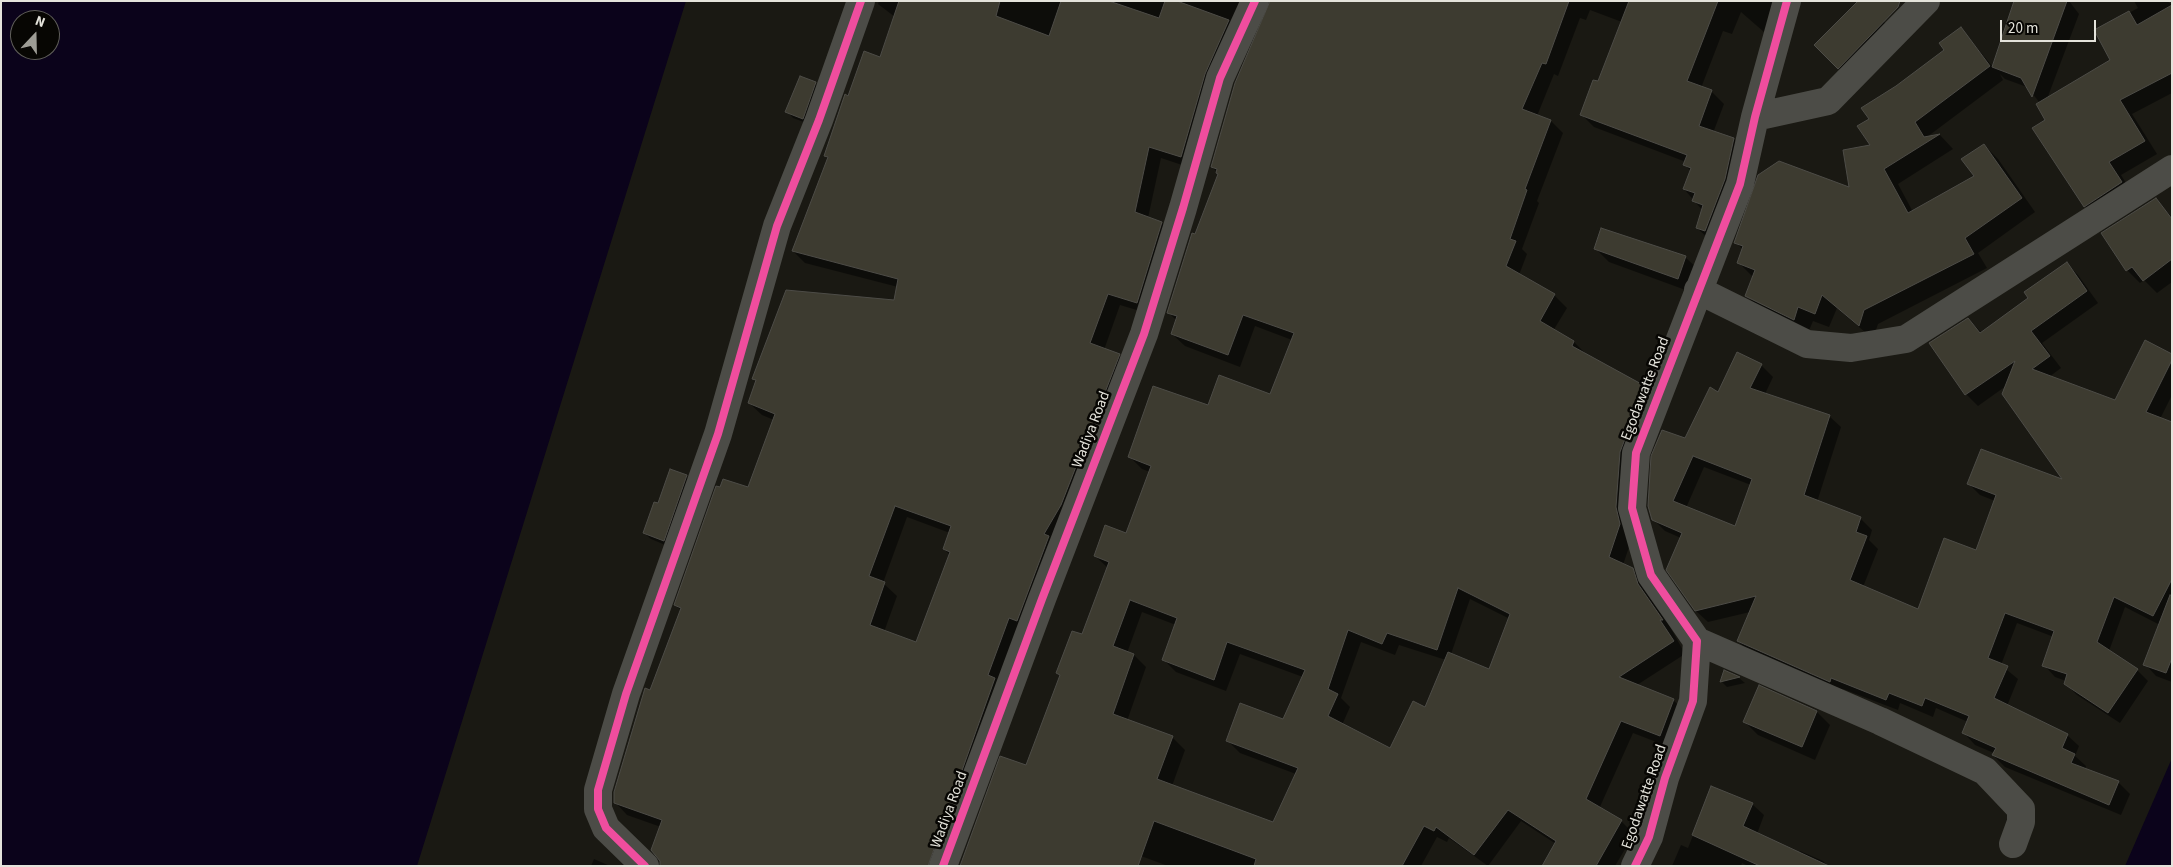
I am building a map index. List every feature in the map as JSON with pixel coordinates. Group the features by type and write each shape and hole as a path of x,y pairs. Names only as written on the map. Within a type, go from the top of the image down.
{"street":[{"path":"645,866 606,828 598,810 598,790 626,694 718,434 777,226 819,120 861,1"},
{"name":"Wadiya Road","path":"943,866 1042,599 1144,334 1183,208 1220,78 1255,1"},
{"name":"Egodawatte Road","path":"1635,866 1649,837 1665,778 1693,701 1697,641 1651,575 1632,508 1636,453 1740,184 1755,117 1788,1"},
{"path":"1755,117 1828,101 1926,1"},
{"path":"1698,290 1807,344 1851,348 1906,338 2172,169"},
{"path":"1697,641 1880,721 1985,771 2021,808 2021,822 2013,844"}],"shaded area":[{"path":"1,1 686,1 417,866 1,866"},
{"path":"2172,758 2172,866 2125,866"}],"building":[{"path":"899,1 1000,1 996,16 1049,36 1061,1 1109,1 1159,18 1165,1 1177,1 1229,20 1205,74 1181,157 1149,147 1135,212 1162,222 1137,303 1108,294 1090,343 1120,354 1061,505 1044,534 1049,536 1017,621 1009,618 988,675 995,678 928,866 660,866 660,861 651,850 662,820 614,803 614,792 645,688 650,690 681,608 674,605 716,486 720,487 723,479 748,487 775,414 748,403 756,380 752,379 786,290 894,300 898,279 792,251 828,157 824,156 845,94 848,96 864,51 880,57","holes":["895,506 951,526 943,549 950,552 916,642 870,625 885,582 869,576"]},
{"path":"1270,1 1569,1 1546,64 1542,63 1522,109 1551,120 1525,189 1527,190 1510,239 1516,241 1506,266 1555,294 1540,321 1574,341 1572,346 1645,386 1630,417 1633,418 1620,452 1616,507 1620,524 1609,557 1633,568 1638,584 1663,620 1660,620 1674,641 1619,677 1674,699 1660,736 1621,721 1586,799 1622,820 1596,866 1542,866 1556,841 1508,810 1474,855 1436,827 1434,831 1424,826 1402,866 1254,866 1256,859 1154,821 1138,866 960,866 1000,756 1026,765 1060,675 1056,673 1072,631 1082,634 1109,562 1094,556 1105,525 1126,533 1151,466 1128,457 1153,386 1208,405 1219,375 1270,394 1294,333 1243,315 1228,355 1171,334 1177,316 1167,313 1192,233 1195,234 1218,174 1216,173 1217,169 1211,167 1235,83","holes":["1458,588 1510,614 1489,669 1448,652 1425,707 1413,701 1390,748 1328,716 1338,694 1328,689 1348,630 1382,644 1387,633 1437,650","1130,600 1177,618 1162,660 1214,680 1227,642 1305,670 1283,719 1240,703 1226,741 1298,768 1273,822 1157,779 1173,736 1113,714 1134,654 1113,646"]},
{"path":"1629,1 1718,1 1687,81 1712,90 1699,126 1734,138 1725,179 1705,231 1696,228 1703,205 1692,201 1695,193 1683,189 1691,168 1683,165 1687,155 1580,115 1593,80 1598,81"},
{"path":"1858,1 1900,1 1898,7 1838,69 1814,45"},
{"path":"2014,1 2067,1 2032,97 2021,78 1992,67"},
{"path":"2172,5 2172,73 2120,100 2145,141 2109,162 2122,182 2084,207 2032,128 2045,120 2036,104 2110,60 2094,30 2129,11 2137,25"},
{"path":"1961,27 1990,66 1915,122 1924,137 1940,134 1884,169 1908,213 1974,176 1961,159 1984,144 2022,198 1965,238 1974,254 1864,310 1859,326 1822,295 1815,314 1798,307 1794,320 1745,296 1755,270 1737,263 1743,246 1734,243 1758,175 1779,161 1849,187 1843,150 1870,145 1857,126 1869,119 1861,108 1896,86 1944,50 1939,43"},
{"path":"800,76 816,82 803,119 785,112"},
{"path":"2156,198 2172,219 2172,259 2143,281 2132,267 2126,271 2101,233"},
{"path":"1601,228 1686,256 1678,279 1594,249"},
{"path":"2067,262 2087,291 2031,331 2050,356 2032,369 2115,400 2145,340 2172,354 2172,360 2146,412 2172,422 2172,579 2153,616 2114,597 2097,642 2138,669 2108,713 2064,684 2067,674 2042,666 2054,631 2005,613 1988,658 2008,666 1994,698 2068,734 2062,748 2075,754 2071,763 2119,781 2109,805 1992,755 1996,748 1962,733 1969,716 1925,698 1922,706 1889,693 1886,700 1831,678 1830,682 1737,641 1756,596 1695,611 1666,570 1682,533 1652,520 1648,506 1651,456 1662,430 1685,438 1710,387 1718,392 1737,352 1762,364 1750,388 1830,415 1804,495 1861,517 1856,532 1867,536 1850,580 1918,609 1944,538 1976,550 1996,495 1967,484 1981,449 2062,479 2002,394 2015,361 1965,395 1929,343 1968,318 1980,333 2028,298 2024,292","holes":["1693,456 1752,479 1735,526 1673,501"]},
{"path":"670,469 687,475 664,541 643,533 654,502 658,503"},
{"path":"2170,595 2172,596 2172,658 2166,673 2143,665"},
{"path":"1724,670 1740,677 1720,682"},
{"path":"1759,685 1817,711 1802,747 1743,722"},
{"path":"1711,786 1753,803 1743,826 1829,866 1760,866 1692,835"}],"cycle path":[{"path":"645,866 606,828 598,809 598,790 626,694 718,434 777,226 819,120 861,1"},
{"path":"943,866 1042,599 1144,334 1183,208 1220,78 1255,1"},
{"path":"1635,866 1649,837 1665,778 1693,701 1697,641 1651,575 1632,508 1636,453 1740,184 1755,117 1787,1"}]}
